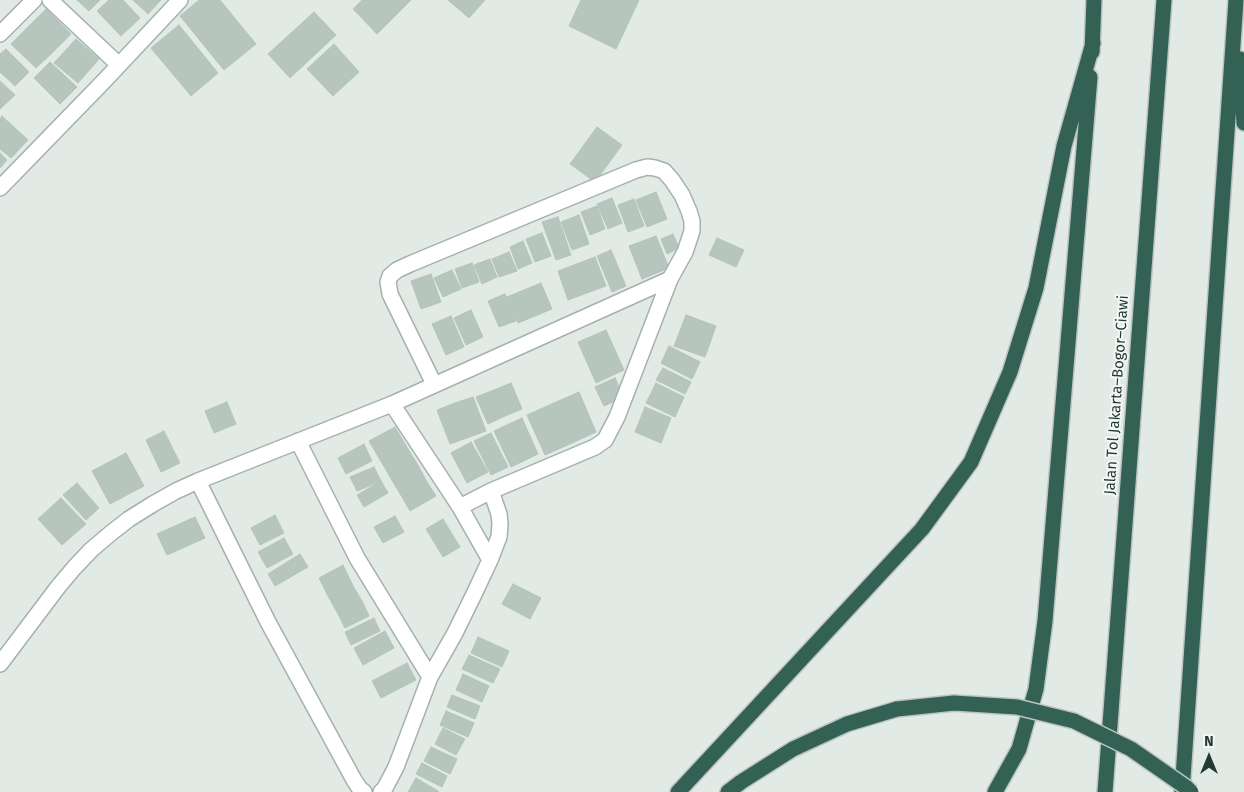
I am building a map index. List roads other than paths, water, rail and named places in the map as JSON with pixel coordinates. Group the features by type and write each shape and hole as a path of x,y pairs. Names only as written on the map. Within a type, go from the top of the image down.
{"highway":[{"path":"995,792 1019,749 1036,689 1045,621 1093,43 1094,0"},
{"name":"Jalan Tol Jakarta–Bogor–Ciawi","path":"1105,792 1164,0"},
{"path":"1236,0 1244,123"},
{"path":"1182,792 1236,0"},
{"path":"678,792 922,529 971,462 1010,372 1036,288 1064,146 1093,43"},
{"path":"728,792 793,749 847,724 897,710 954,703 1017,707 1074,721 1131,749 1191,792"}],"street":[{"path":"0,34 34,0"},
{"path":"50,0 119,65"},
{"path":"0,188 180,0"},
{"path":"434,384 390,294 388,282 390,276 397,270 410,264 636,170 647,167 664,171 682,195 689,211 692,221 691,238 670,279 617,417 604,440 595,447 491,491 460,507"},
{"path":"0,664 58,587 91,550 137,514 168,495 198,480 392,404 670,279"},
{"path":"392,404 460,507 490,560"},
{"path":"298,441 357,558 430,677"},
{"path":"198,480 268,622 354,780 364,792"},
{"path":"381,792 396,767 420,708 430,677 455,633 499,537 499,514 491,491"}]}
